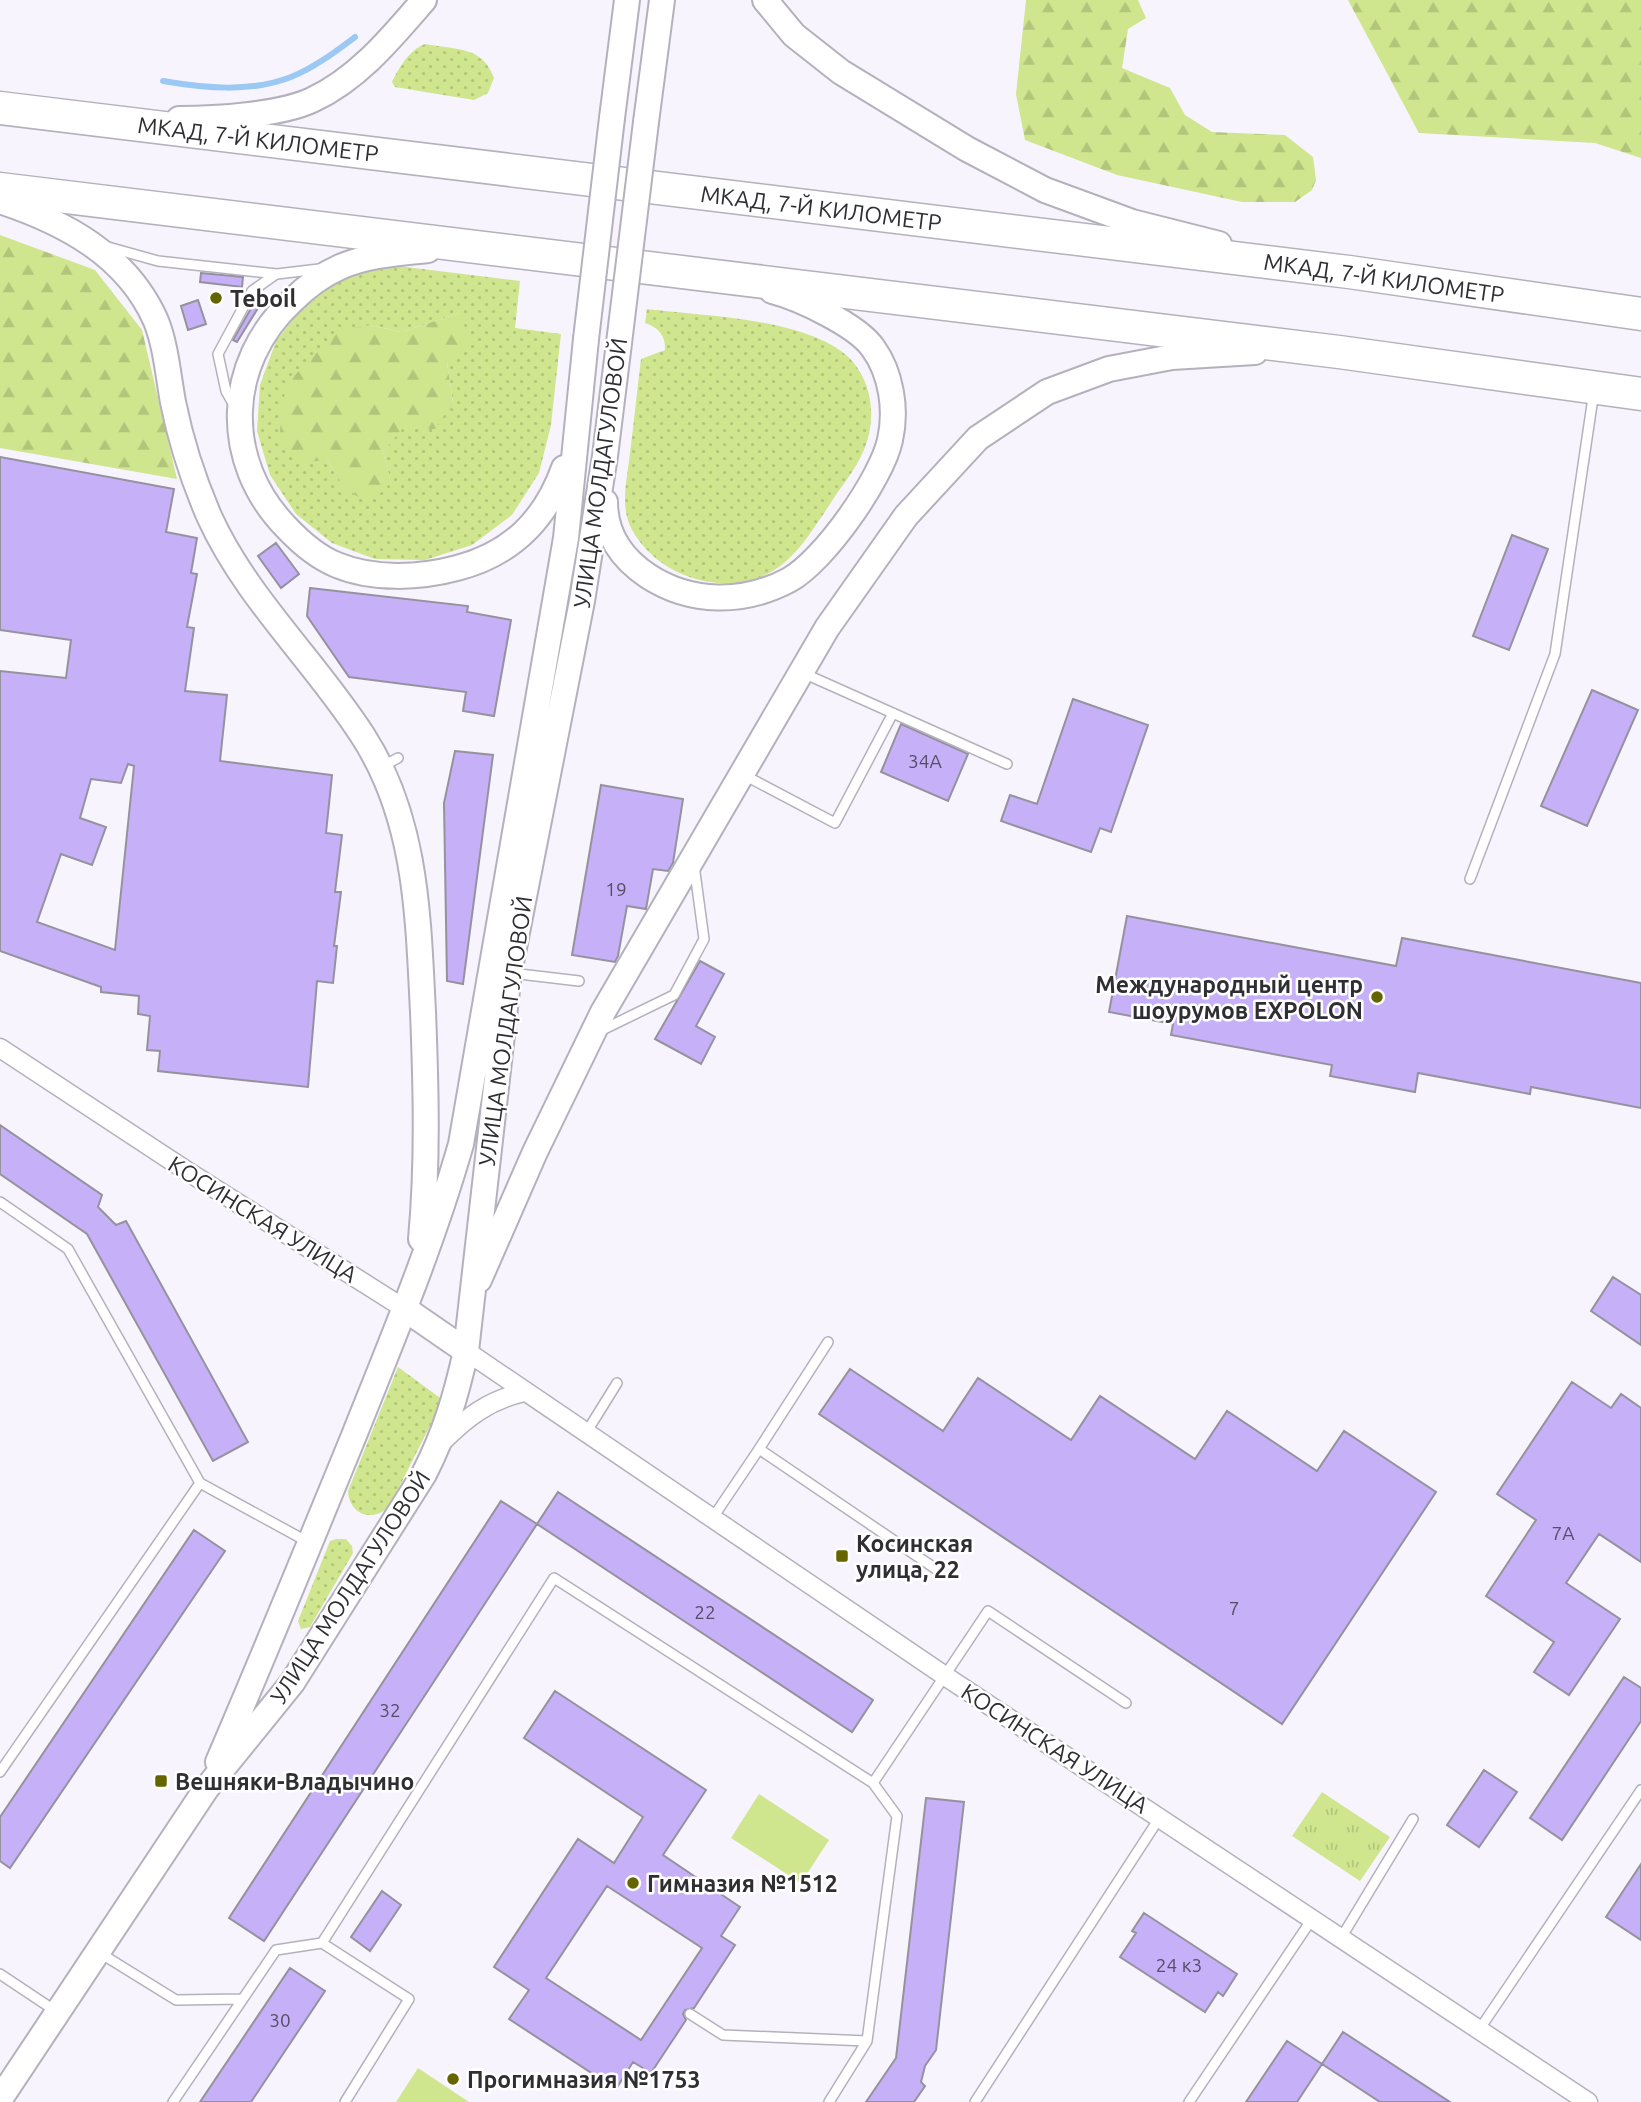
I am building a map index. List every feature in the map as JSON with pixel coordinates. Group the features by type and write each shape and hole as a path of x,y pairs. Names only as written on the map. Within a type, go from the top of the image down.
{"highway":[{"name":"МКАД, 7-Й КИЛОМЕТР","path":"0,108 1349,272 1641,314"},
{"path":"0,189 1339,352 1641,394"}],"main road":[{"path":"94,120 197,119 271,111 311,100 342,82 387,43 424,0"},
{"name":"УЛИЦА МОЛДАГУЛОВОЙ","path":"206,1789 405,1309 450,1184 468,1115 482,1020 566,538 586,339 627,0"},
{"name":"УЛИЦА МОЛДАГУЛОВОЙ","path":"0,2099 206,1789 292,1684 404,1507 439,1445 455,1402 466,1351 509,973 582,601 605,456 662,0"},
{"path":"765,0 794,35 841,72 967,149 1045,190 1132,222 1217,244 1349,272"},
{"path":"0,201 40,214 89,242 118,265 143,296 157,323 187,459 216,529 245,581 363,736 389,763 418,905 427,1151 419,1270"},
{"path":"474,247 391,254 340,267 309,285 274,317 252,355 241,398 240,441 251,479 275,516 303,545 337,565 383,576 430,575 473,564 510,546 536,520 555,494 575,438"},
{"path":"605,456 605,516 615,545 634,567 662,586 696,597 726,599 759,593 791,579 820,554 854,511 877,473 890,440 893,406 887,374 872,346 842,322 791,296 717,276"},
{"path":"470,1300 535,1152 603,1012 827,628 906,516 978,438 1047,392 1109,369 1172,357 1251,352 1339,352"},
{"name":"КОСИНСКАЯ УЛИЦА","path":"405,1309 466,1351"},
{"path":"272,1635 273,1644 285,1657 295,1660 309,1657"}],"street":[{"name":"КОСИНСКАЯ УЛИЦА","path":"0,1048 405,1309"},
{"name":"КОСИНСКАЯ УЛИЦА","path":"466,1351 946,1676 1587,2102"},
{"path":"439,1445 481,1407 524,1392"}],"lane":[{"path":"89,242 158,261 277,274 340,267"},
{"path":"241,418 226,391 218,354 252,291 277,274"},
{"path":"1470,878 1555,653 1594,386"},
{"path":"801,673 1007,764"},
{"path":"742,775 835,823 893,713"},
{"path":"592,1035 674,995 704,939 693,858"},
{"path":"509,973 579,982"},
{"path":"0,1202 68,1248 200,1483 310,1543"},
{"path":"712,1519 828,1342"},
{"path":"586,1433 617,1383"},
{"path":"759,1449 936,1569"},
{"path":"0,1772 200,1483"},
{"path":"322,1943 554,1578 873,1783 897,1816 867,2041 828,2102"},
{"path":"873,1783 988,1611 1126,1703"},
{"path":"1479,2030 1641,1790"},
{"path":"975,2102 1160,1817"},
{"path":"1341,1938 1413,1819"},
{"path":"1189,2102 1312,1919"},
{"path":"173,2102 276,1950 322,1943 409,1999 345,2102"},
{"path":"98,1952 176,2000 242,1999"},
{"path":"0,1974 58,2013"},
{"path":"690,2014 723,2035 867,2041"}],"green space":[{"path":"1026,0 1138,0 1146,18 1128,29 1122,68 1170,88 1185,115 1212,132 1285,135 1313,157 1316,180 1312,190 1295,202 1242,202 1117,175 1025,140 1016,94"},
{"path":"1348,0 1641,0 1641,158 1595,143 1419,133"},
{"path":"425,44 475,54 489,67 494,78 488,93 474,100 395,87 392,82 401,65 414,50"},
{"path":"0,235 95,270 142,330 177,479 0,448"},
{"path":"398,266 520,281 515,328 561,334 551,425 539,473 512,515 472,545 425,560 375,559 332,543 296,514 270,475 257,431 260,385 276,341 307,302 349,276","holes":["460,313 447,362 453,402 403,427 383,452 391,483 343,486 327,460 370,325 401,332"]},
{"path":"647,309 727,317 786,328 813,336 836,347 860,372 869,394 871,417 867,441 860,458 798,549 771,572 743,582 728,583 683,575 650,553 630,525 625,493 641,359 665,350 660,333 645,323"},
{"path":"460,313 470,342 447,362 453,402 435,429 403,428 383,452 391,483 368,504 343,486 327,460 296,463 280,435 281,402 295,375 339,330 370,325 401,332"},
{"path":"398,1367 443,1400 389,1507 376,1514 362,1514 352,1505 348,1491"},
{"path":"346,1539 352,1546 353,1553 310,1627 301,1629 298,1621 330,1541"},
{"path":"1322,1792 1390,1837 1360,1881 1292,1836"},
{"path":"759,1794 829,1840 801,1883 731,1838"},
{"path":"418,2068 469,2102 396,2102"}],"building":[{"path":"201,273 243,277 242,287 200,282"},
{"path":"198,300 206,324 188,330 181,306"},
{"path":"253,305 258,308 237,342 233,340"},
{"path":"0,457 174,489 166,532 197,538 191,573 197,574 187,627 194,628 185,691 227,695 220,761 332,775 326,833 342,835 335,892 341,892 334,946 337,946 333,983 317,981 308,1087 158,1071 160,1051 147,1050 150,1016 138,1014 139,996 101,992 101,987 0,951 0,671 66,678 71,640 0,630","holes":["128,764 134,766 115,950 37,922 61,854 92,865 106,827 80,818 91,779 121,783"]},
{"path":"1512,535 1548,549 1509,650 1473,636"},
{"path":"276,543 299,574 281,588 258,556"},
{"path":"310,588 468,606 467,612 511,620 494,716 463,711 466,692 349,677 307,616"},
{"path":"1592,690 1638,710 1587,826 1541,806"},
{"path":"1073,699 1148,725 1111,832 1100,828 1091,852 1001,821 1010,795 1037,804"},
{"path":"901,724 968,754 948,801 881,772"},
{"path":"455,751 493,755 463,984 447,981 444,803"},
{"path":"601,785 683,799 673,863 668,871 653,869 646,909 627,906 615,962 572,955"},
{"name":"Международный центр шоурумов EXPOLON","path":"1127,916 1396,966 1402,938 1641,983 1641,1108 1531,1087 1530,1094 1418,1073 1415,1092 1330,1076 1332,1065 1171,1035 1173,1024 1109,1012"},
{"path":"700,961 724,974 696,1026 715,1037 701,1064 655,1039"},
{"path":"0,1125 102,1195 98,1207 116,1225 126,1221 248,1442 213,1461 87,1234 0,1174"},
{"path":"1613,1277 1641,1295 1641,1345 1591,1311"},
{"path":"850,1369 943,1431 978,1378 1071,1440 1100,1396 1195,1459 1227,1411 1317,1471 1344,1431 1436,1492 1282,1724 819,1414"},
{"path":"1572,1382 1611,1408 1621,1394 1641,1408 1641,1562 1599,1534 1566,1583 1620,1619 1569,1695 1534,1672 1554,1642 1486,1596 1536,1520 1497,1494"},
{"path":"558,1492 873,1700 852,1732 537,1524"},
{"path":"501,1501 537,1524 264,1941 229,1918"},
{"path":"194,1530 225,1551 10,1868 0,1861 0,1817"},
{"path":"1624,1677 1641,1688 1641,1721 1562,1840 1530,1818"},
{"path":"555,1691 706,1790 663,1855 740,1907 721,1936 735,1945 694,2008 685,2010 683,2014 686,2020 651,2073 633,2062 616,2089 509,2019 529,1990 494,1967 578,1839 614,1863 643,1817 524,1738","holes":["607,1886 702,1948 641,2040 546,1978"]},
{"path":"1484,1770 1517,1792 1479,1847 1447,1825"},
{"path":"926,1798 964,1802 936,2050 925,2066 921,2082 925,2086 914,2102 866,2102 896,2058"},
{"path":"1641,1864 1641,1940 1606,1917"},
{"path":"382,1891 401,1905 370,1951 351,1937"},
{"path":"1144,1913 1237,1974 1223,1996 1218,1992 1205,2012 1120,1957 1136,1933 1132,1931"},
{"path":"290,1968 325,1991 251,2102 200,2102"},
{"path":"1343,2032 1450,2102 1380,2102 1322,2064"},
{"path":"1287,2041 1322,2064 1297,2102 1246,2102"}],"waterway":[{"path":"163,81 227,88 275,82 308,69 355,37"}],"place":[{"name":"Teboil","path":"216,298"},
{"name":"Международный центр шоурумов EXPOLON","path":"1377,997"},
{"name":"Косинская улица, 22","path":"842,1556"},
{"name":"Вешняки-Владычино","path":"161,1781"},
{"name":"Гимназия №1512","path":"633,1883"},
{"name":"Прогимназия №1753","path":"453,2079"}]}
